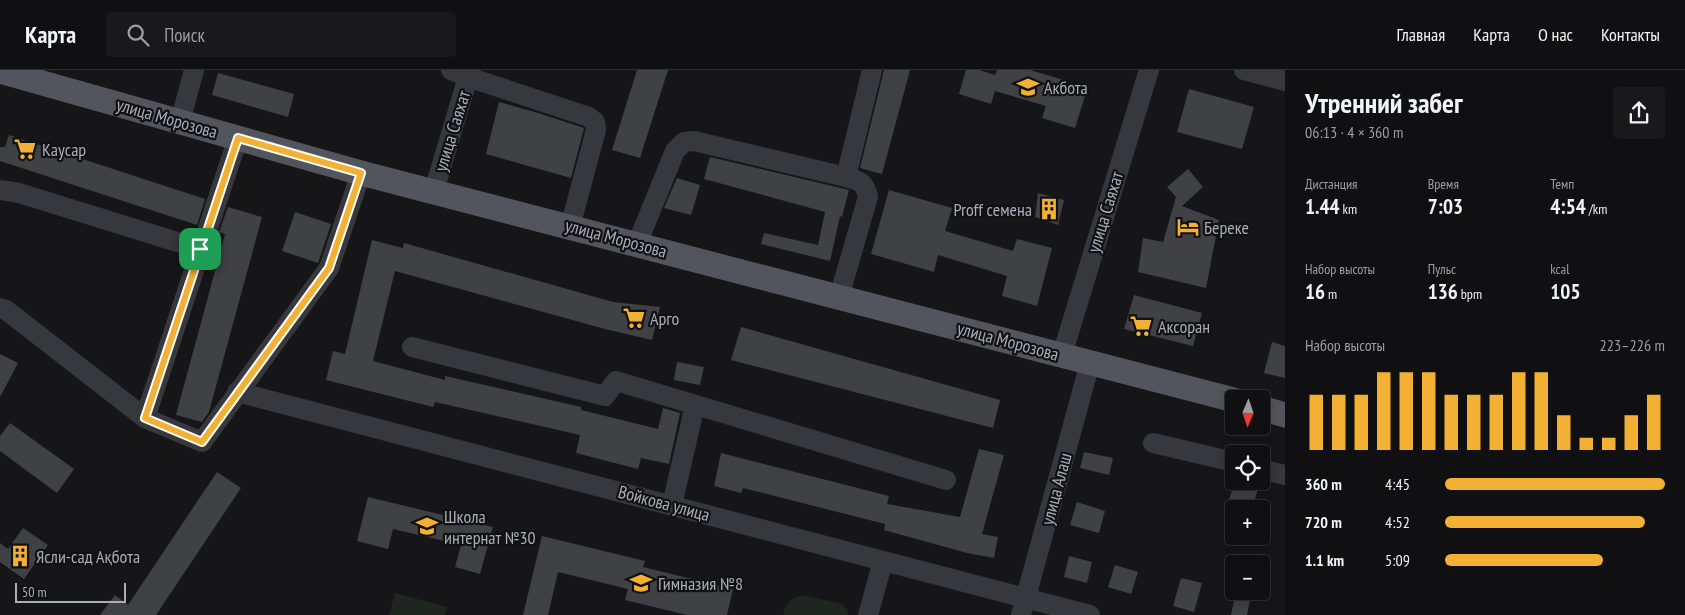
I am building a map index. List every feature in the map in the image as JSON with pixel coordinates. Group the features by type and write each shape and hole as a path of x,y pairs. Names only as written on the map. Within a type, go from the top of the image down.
{"main road":[{"name":"улица Морозова","path":"0,71 361,173 1225,398"},
{"path":"1270,411 1285,415"}],"street":[{"path":"180,122 194,70"},
{"path":"846,177 872,70"},
{"name":"улица Саяхат","path":"1062,355 1148,70"},
{"path":"1244,70 1285,81"},
{"path":"463,72 589,117 595,122 596,130 570,227"},
{"name":"улица Саяхат","path":"434,191 463,72"},
{"path":"145,418 238,138"},
{"path":"637,244 675,151 684,142 694,141 846,177 859,181 866,187 868,197 839,297"},
{"path":"0,308 6,310 145,418 202,442 329,268 361,173"},
{"path":"0,190 19,192 200,249"},
{"path":"412,346 605,396 616,382 946,480"},
{"name":"улица Алаш","path":"1024,606 1090,362"},
{"name":"Войкова улица","path":"237,392 883,561 1024,606 1090,615"},
{"path":"672,505 695,405"},
{"path":"1153,443 1225,460"},
{"path":"1270,471 1285,475"},
{"path":"868,615 883,561"}],"shaded area":[{"path":"395,593 447,607 445,615 389,615"},
{"path":"803,595 842,604 847,609 848,615 783,615 789,602"}],"building":[{"path":"637,70 668,70 640,158 612,150"},
{"path":"884,70 910,70 882,174 860,168"},
{"path":"966,70 979,70 995,75 997,70 1030,70 1064,80 1061,89 1085,96 1075,128 1042,118 1046,106 995,91 991,104 959,94"},
{"path":"218,73 294,94 288,117 212,95"},
{"path":"1189,89 1254,107 1242,149 1177,132"},
{"path":"499,102 584,128 571,178 486,154"},
{"path":"9,135 205,199 197,225 0,161 0,147 5,147"},
{"path":"710,157 849,190 842,217 840,216 830,261 761,244 764,233 818,245 825,212 704,179"},
{"path":"1188,169 1203,187 1182,206 1219,220 1206,288 1138,272 1143,238 1163,242 1176,197 1167,187"},
{"path":"677,178 700,185 691,215 664,208"},
{"path":"889,190 952,208 945,231 1013,251 1017,239 1052,248 1037,306 1002,296 1007,276 938,255 934,272 871,254"},
{"name":"Proff семена","path":"1038,193 1064,200 1058,225 1035,217"},
{"path":"228,207 262,217 209,412 202,422 176,415 225,234 219,232"},
{"path":"295,212 331,224 318,263 282,251"},
{"path":"372,240 403,248 404,243 613,302 660,307 652,340 605,329 395,271 373,361 445,380 445,376 581,407 581,410 658,429 663,408 680,413 669,464 641,458 638,469 576,453 580,435 435,402 433,407 326,380 333,351 345,354"},
{"path":"1134,295 1202,313 1193,346 1124,329"},
{"path":"741,327 1000,400 993,428 731,360"},
{"path":"1272,342 1285,346 1285,378 1264,373"},
{"path":"0,354 18,363 0,397"},
{"path":"677,362 704,367 700,385 674,380"},
{"path":"10,423 74,469 57,493 0,451 0,436"},
{"path":"979,449 1004,455 982,534 998,537 994,558 967,553 884,530 885,524 743,488 741,493 714,486 721,453 889,496 887,504 960,517"},
{"path":"1084,452 1113,458 1109,475 1080,468"},
{"path":"217,472 241,488 156,615 100,615 115,595 128,605"},
{"path":"1232,490 1258,490 1255,500 1229,500"},
{"path":"368,497 493,527 480,574 455,567 461,545 393,529 388,549 357,541"},
{"path":"1077,502 1105,511 1099,533 1070,525"},
{"name":"Ясли-сад Ақбота","path":"23,528 48,545 24,579 0,562 0,543 8,549"},
{"path":"542,536 645,561 643,567 733,589 727,615 687,615 625,600 628,589 558,572 548,615 523,615"},
{"path":"1069,556 1092,562 1087,583 1064,577"},
{"path":"1115,565 1138,572 1131,594 1108,587"},
{"path":"1181,578 1202,583 1194,612 1173,606"},
{"path":"1234,600 1250,600 1247,615 1231,615"}],"place":[{"name":"Акбота","path":"1028,87"},
{"name":"Каусар","path":"25,149"},
{"name":"Proff семена","path":"1049,209"},
{"name":"Береке","path":"1188,227"},
{"name":"Арго","path":"634,318"},
{"name":"Аксоран","path":"1141,326"},
{"name":"Школа интернат №30","path":"427,526"},
{"name":"Ясли-сад Ақбота","path":"20,556"},
{"name":"Гимназия №8","path":"641,583"}],"route":[{"path":"238,138 361,173 329,268 202,442 145,418 200,249 238,138"}]}
